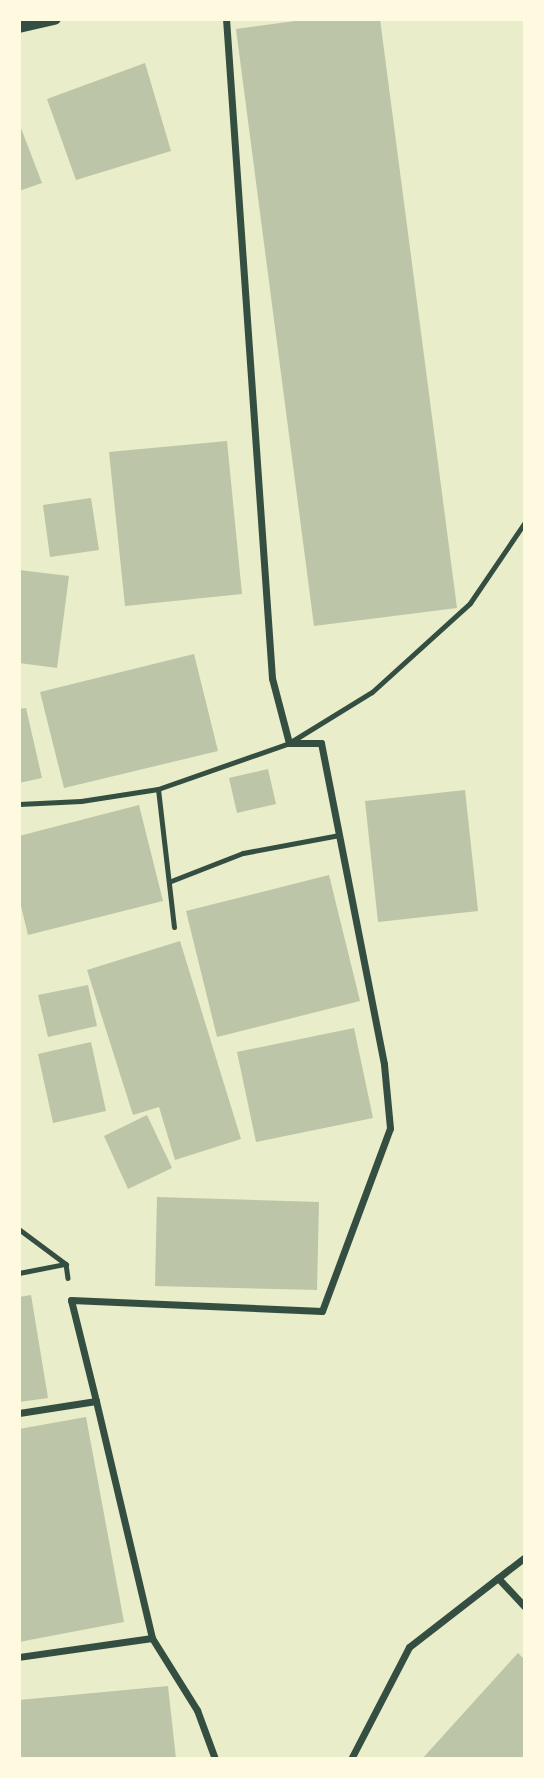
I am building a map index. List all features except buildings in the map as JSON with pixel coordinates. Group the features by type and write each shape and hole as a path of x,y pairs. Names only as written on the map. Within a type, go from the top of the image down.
{"street":[{"path":"19,27 55,19"},
{"path":"215,1759 197,1710 152,1638 71,1300 322,1311 390,1128 384,1063 321,743 289,743 272,678 226,19"},
{"path":"19,1413 96,1401"},
{"path":"351,1759 409,1647 525,1557"},
{"path":"498,1578 525,1606"},
{"path":"19,1657 152,1638"}],"lane":[{"path":"19,804 81,801 158,789 289,743 372,692 470,603 525,522"},
{"path":"158,789 171,881 174,927"},
{"path":"171,881 243,853 339,835"}],"path":[{"path":"19,1228 66,1264 71,1300"},
{"path":"19,1273 66,1264"}]}
